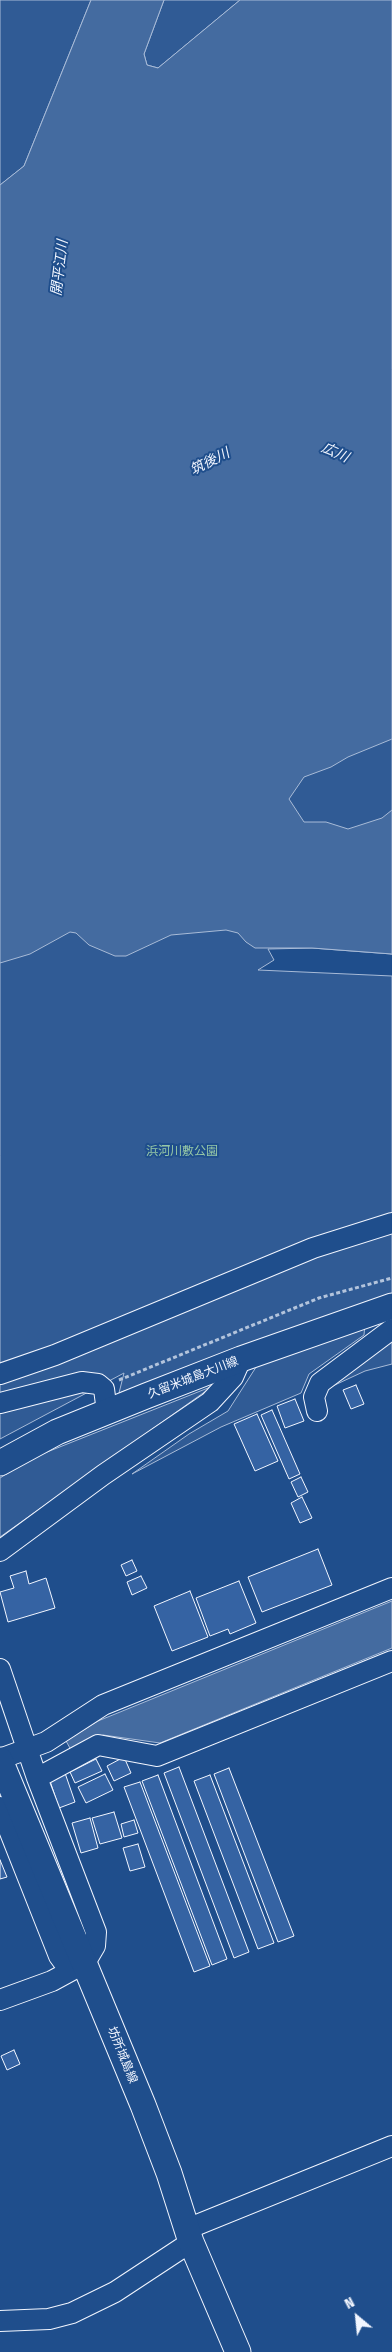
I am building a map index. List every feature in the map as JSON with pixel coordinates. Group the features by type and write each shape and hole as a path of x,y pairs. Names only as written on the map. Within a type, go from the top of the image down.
{"main road":[{"name":"久留米城島大川線","path":"0,1463 57,1432 106,1400 241,1359 392,1306"},
{"name":"坊所城島線","path":"0,1759 70,1928 77,1967 143,2105 169,2173 189,2235 238,2352"}],"street":[{"path":"0,1374 55,1355 313,1248 392,1223"},
{"path":"317,1411 314,1398 320,1383 392,1328"},
{"path":"0,1551 103,1475 210,1402 232,1377 241,1359"},
{"path":"0,1404 82,1382 98,1384 106,1400"},
{"path":"0,1759 46,1742 103,1705 392,1588"},
{"path":"37,1778 98,1745 157,1756 392,1661"},
{"path":"0,1669 37,1778 96,1932 95,1946 77,1967 52,1981 0,2000"},
{"path":"0,1808 60,1956 77,1967"},
{"path":"0,2320 49,2319 72,2313 115,2292 189,2235 392,2146"}],"path":[{"path":"106,1400 122,1378 319,1298 392,1278"}],"shaded area":[{"path":"0,0 91,0 24,166 0,185"},
{"path":"164,0 240,0 158,68 147,65 144,54"},
{"path":"392,700 392,880 291,856 253,743"},
{"name":"浜河川敷公園","path":"0,873 392,954 312,948 268,949 274,960 258,970 392,976 392,1296 335,1313 119,1393 124,1373 0,1439"},
{"path":"365,1324 364,1335 309,1374 301,1393 221,1427 132,1474 189,1434 228,1411 258,1364"},
{"path":"392,1339 392,1364 365,1371 324,1390"},
{"path":"213,1386 0,1537 0,1478 32,1458"}],"water":[{"path":"91,0 164,0 144,54 147,65 158,68 240,0 392,0 392,739 348,757 331,767 304,777 289,799 304,822 326,822 348,829 382,818 392,810 392,954 312,948 255,948 238,933 226,930 171,935 126,956 115,956 89,945 76,933 70,932 30,954 0,963 0,185 24,166"},
{"path":"392,1601 392,1648 160,1743 103,1735 71,1750 66,1741 98,1721"}],"building":[{"path":"356,1385 364,1404 351,1409 343,1390"},
{"path":"295,1399 304,1421 285,1428 277,1406"},
{"path":"272,1410 300,1474 289,1479 261,1415"},
{"path":"257,1414 278,1461 255,1471 234,1424"},
{"path":"301,1477 308,1492 298,1497 291,1482"},
{"path":"302,1497 312,1518 300,1523 291,1503"},
{"path":"318,1549 332,1585 262,1612 248,1577"},
{"path":"132,1560 137,1571 126,1576 121,1565"},
{"path":"26,1571 29,1584 46,1578 55,1608 8,1622 0,1592 14,1588 10,1576"},
{"path":"141,1576 147,1588 132,1595 127,1582"},
{"path":"239,1581 256,1623 230,1634 228,1629 210,1636 196,1598"},
{"path":"190,1591 208,1637 172,1651 154,1606"},
{"path":"124,1757 131,1773 114,1781 107,1766"},
{"path":"96,1759 102,1771 75,1783 70,1772"},
{"path":"179,1767 249,1952 234,1958 164,1773"},
{"path":"229,1768 294,1936 278,1942 214,1774"},
{"path":"65,1773 75,1802 59,1808 49,1778"},
{"path":"105,1774 113,1790 86,1803 78,1787"},
{"path":"158,1775 227,1959 212,1965 142,1781"},
{"path":"210,1775 274,1943 258,1949 194,1781"},
{"path":"140,1782 210,1966 194,1972 124,1787"},
{"path":"114,1812 122,1838 100,1844 92,1818"},
{"path":"90,1818 98,1848 81,1853 72,1823"},
{"path":"134,1820 138,1833 124,1837 121,1824"},
{"path":"138,1844 145,1867 130,1871 123,1848"},
{"path":"0,1860 7,1877 0,1879"},
{"path":"14,2050 20,2064 7,2070 1,2056"}],"water label":[{"name":"開平江川","path":"60,268"},
{"name":"広川","path":"335,453"},
{"name":"筑後川","path":"210,462"}]}
